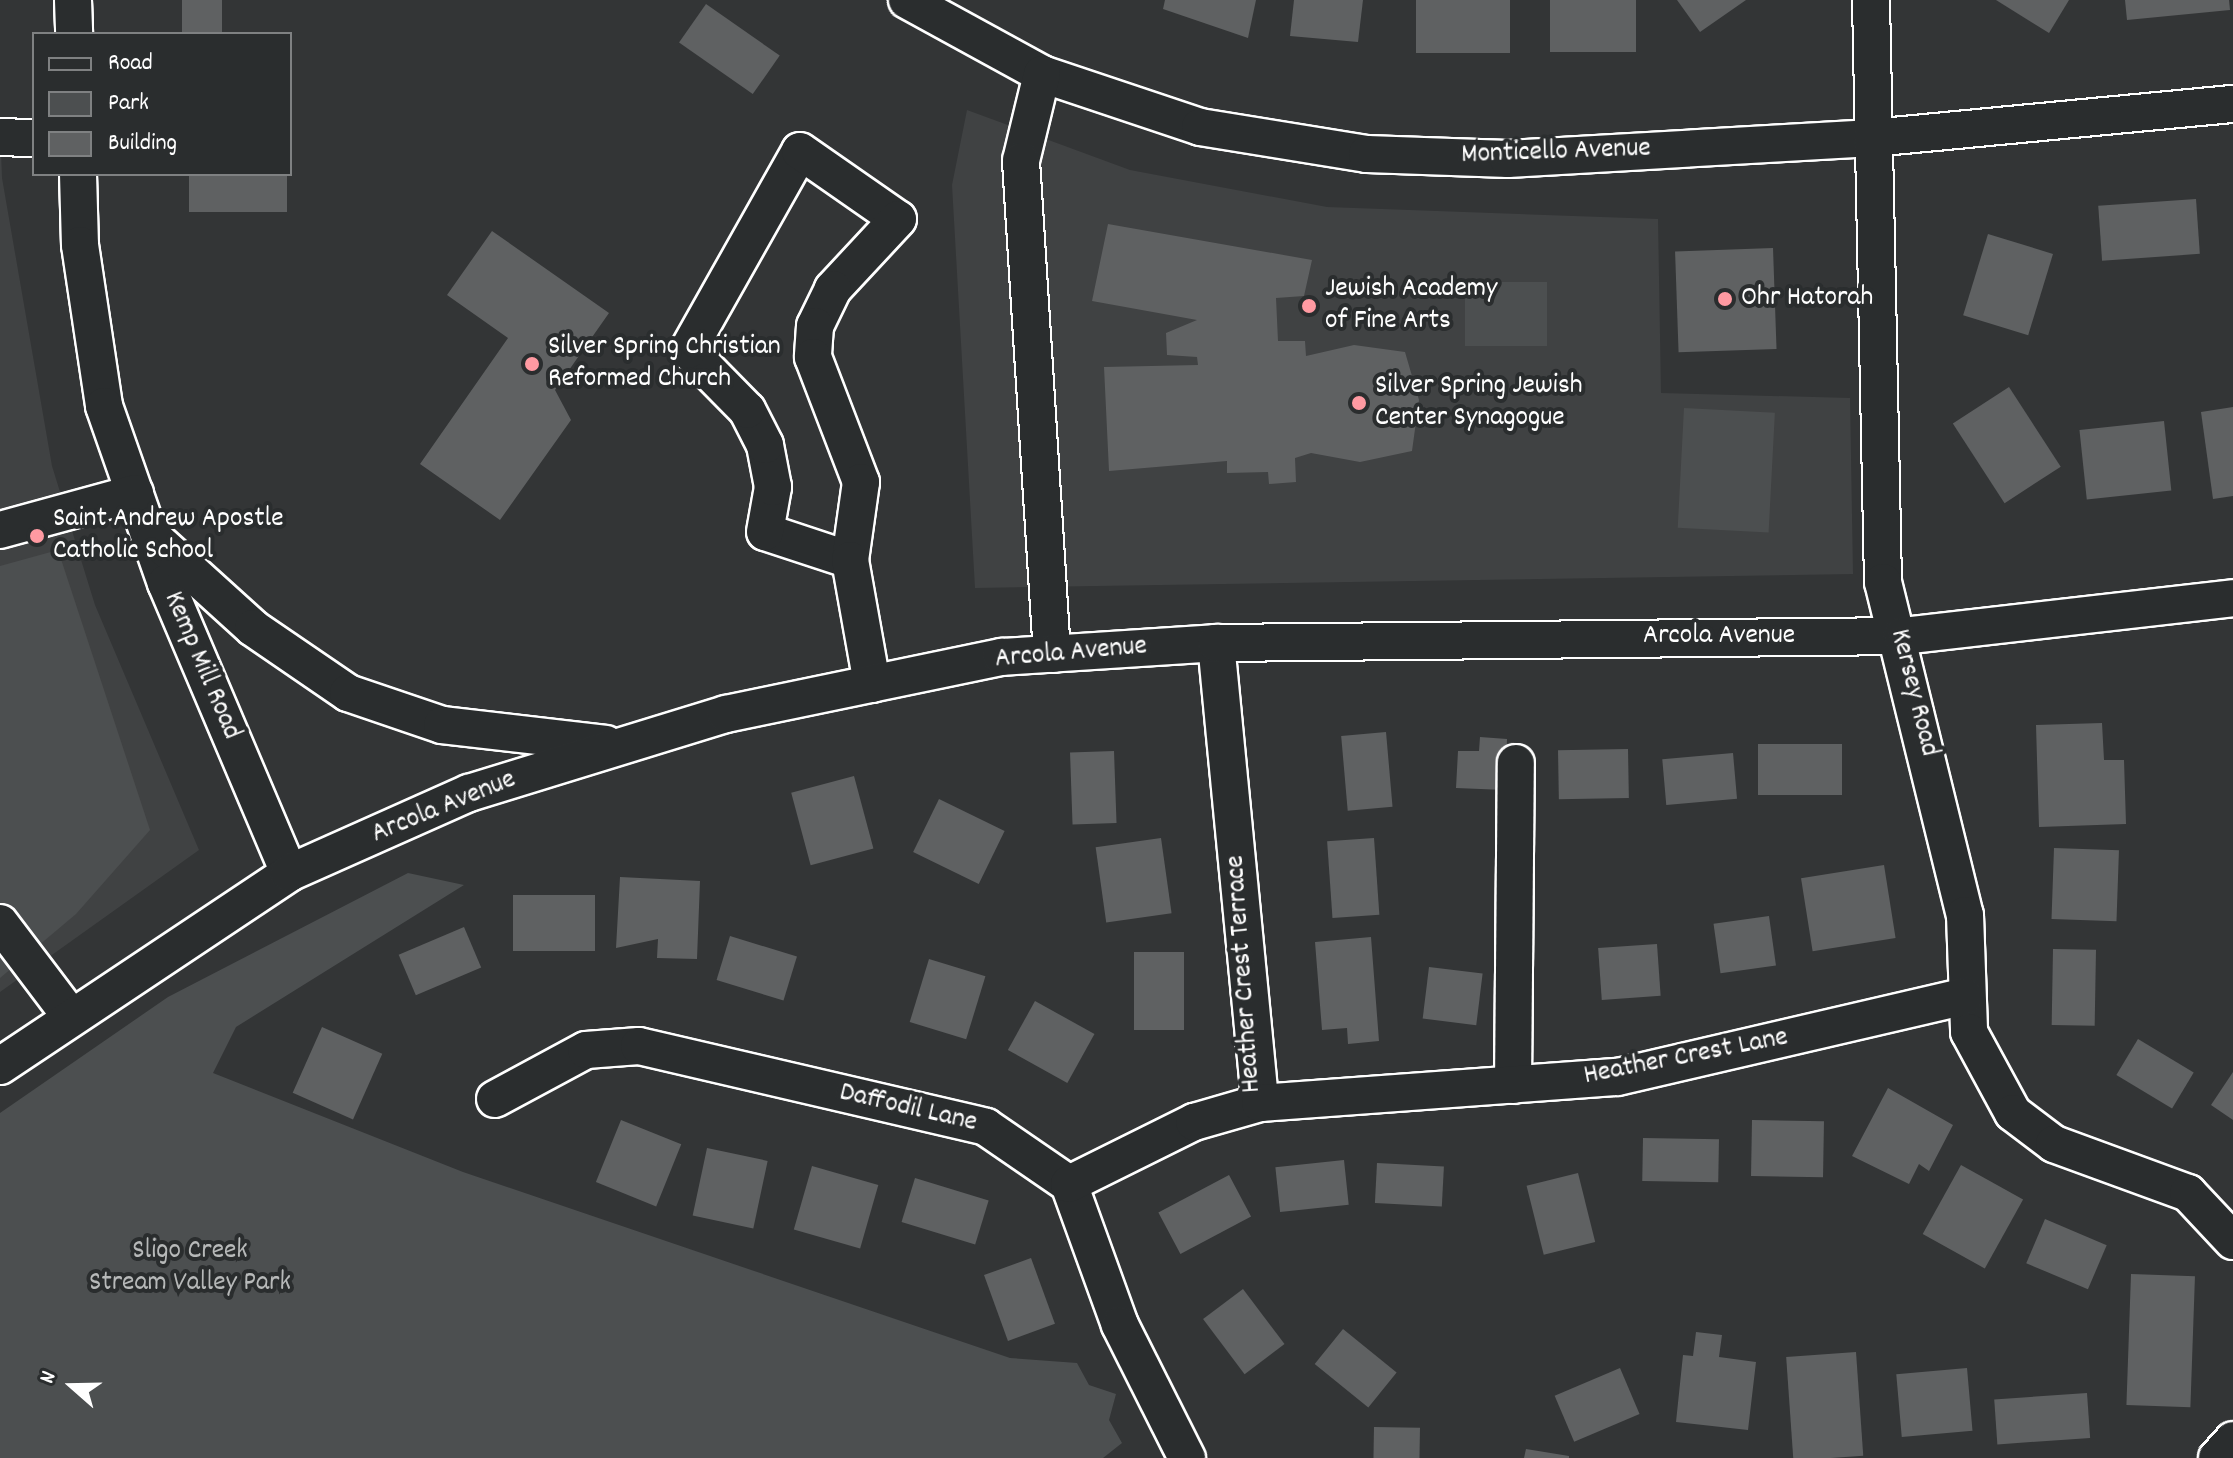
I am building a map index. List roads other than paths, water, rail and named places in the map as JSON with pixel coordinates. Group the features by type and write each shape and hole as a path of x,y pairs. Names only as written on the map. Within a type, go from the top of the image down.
{"street":[{"path":"73,0 74,32"},
{"name":"Monticello Avenue","path":"907,0 1042,74 1200,127 1367,154 1508,159 1872,138 2233,104"},
{"name":"Kersey Road","path":"1871,0 1883,582 1902,636 1965,915 1965,996 1969,1032 2013,1113 2054,1144 2188,1193 2233,1241"},
{"path":"1042,74 1021,161 1052,654"},
{"path":"0,137 32,138"},
{"path":"850,560 765,532 773,487 765,445 747,410 688,350 800,151 898,219 833,289 815,326 813,357 861,482 850,560 872,684"},
{"name":"Kemp Mill Road","path":"78,176 80,245 104,406 148,532 289,873"},
{"path":"0,530 135,493"},
{"path":"148,532 253,628 348,693 442,725 620,746"},
{"name":"Arcola Avenue","path":"0,1066 289,873 469,793 726,714 872,684 1052,654 1216,643 1902,636 2233,598"},
{"name":"Heather Crest Terrace","path":"1069,1184 1194,1122 1260,1103 1216,643"},
{"path":"1513,1085 1516,763"},
{"path":"0,923 71,1017"},
{"name":"Heather Crest Lane","path":"1260,1103 1618,1077 1965,996"},
{"name":"Daffodil Lane","path":"495,1099 586,1050 639,1046 986,1127 1069,1184"},
{"path":"1069,1184 1120,1325 1187,1458"},
{"path":"2217,1458 2233,1440"}],"place":[{"name":"Ohr Hatorah","path":"1725,299"},
{"name":"Jewish Academy of Fine Arts","path":"1309,306"},
{"name":"Silver Spring Christian Reformed Church","path":"532,364"},
{"name":"Silver Spring Jewish Center Synagogue","path":"1359,403"},
{"name":"Saint Andrew Apostle Catholic School","path":"37,536"}],"park label":[{"name":"Sligo Creek Stream Valley Park","path":"190,1268"}]}
